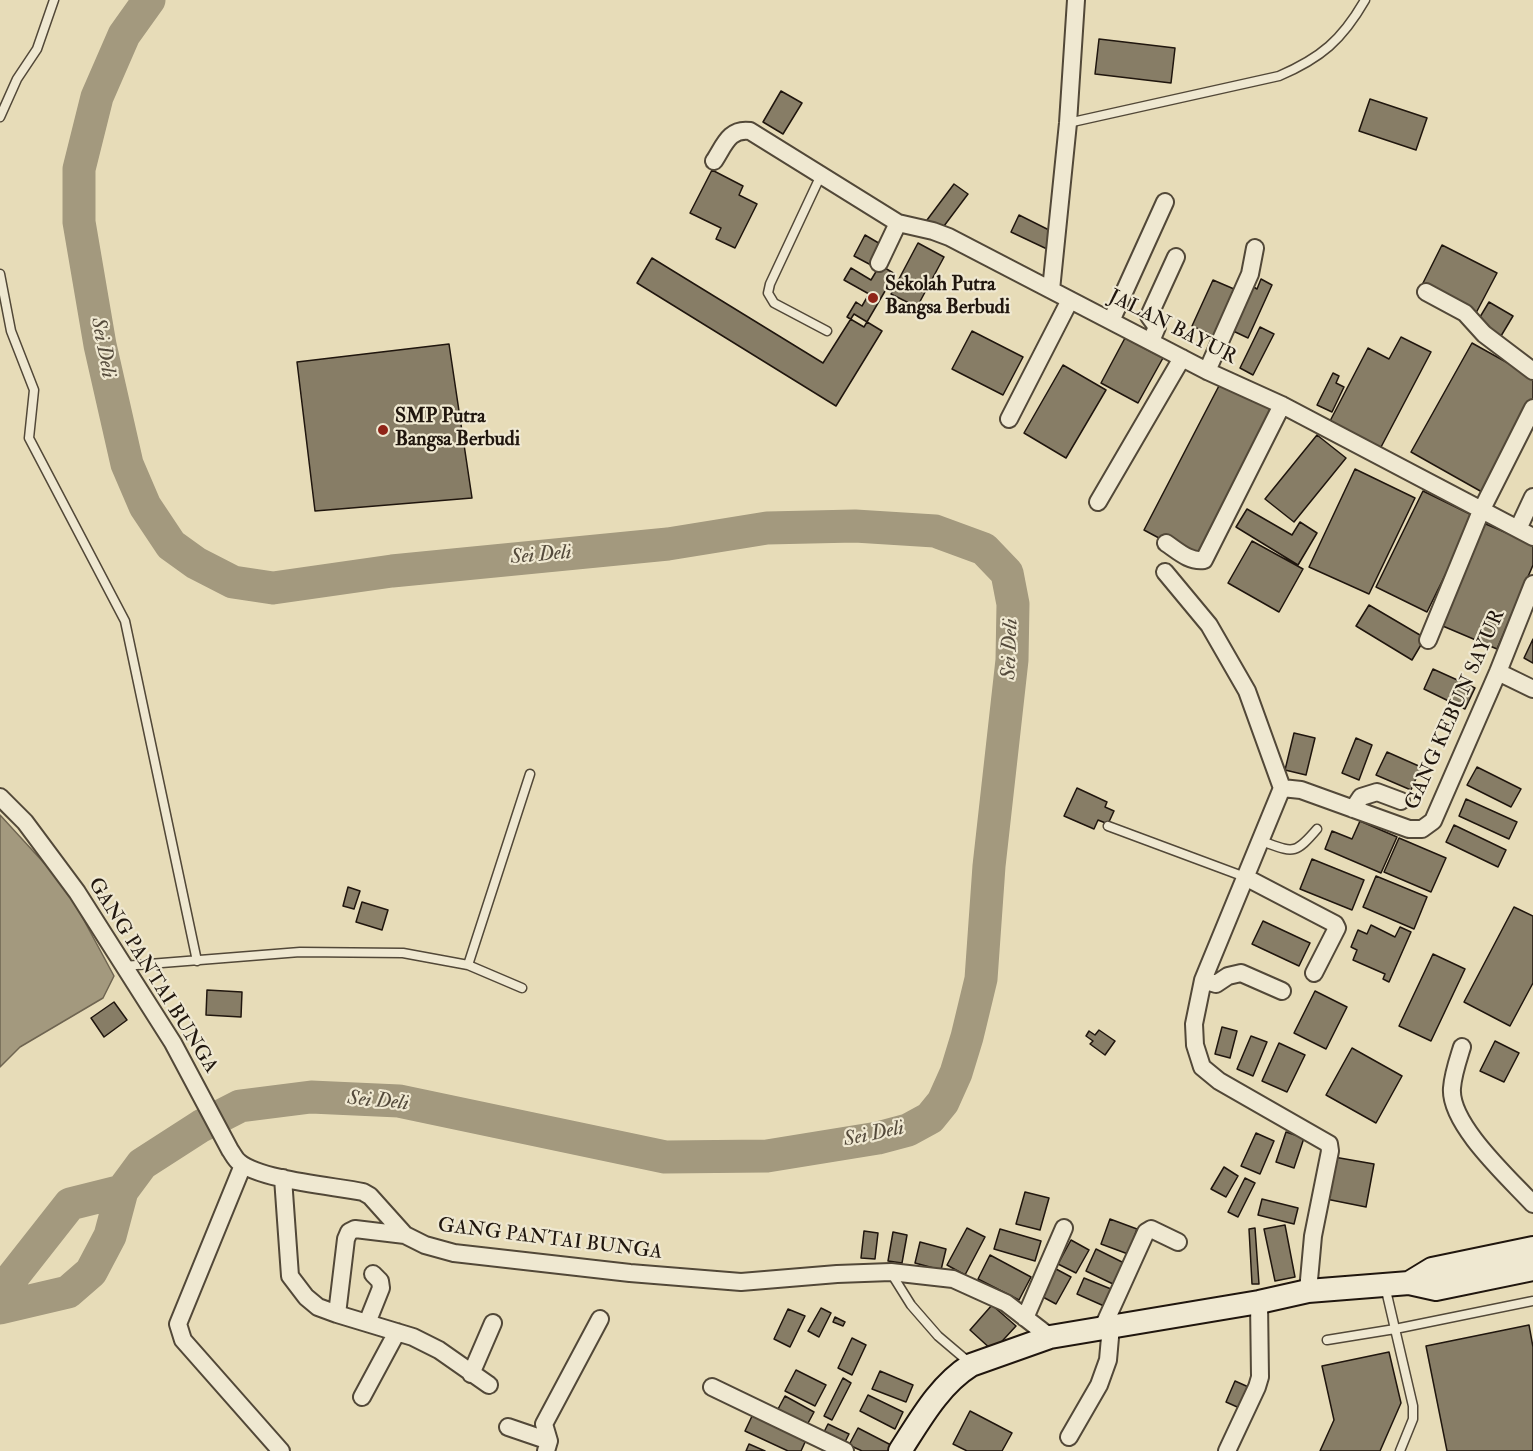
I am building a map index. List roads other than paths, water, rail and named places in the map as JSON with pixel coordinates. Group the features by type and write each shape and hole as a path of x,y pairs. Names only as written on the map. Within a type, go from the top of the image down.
{"main road":[{"path":"1409,1283 1432,1269 1533,1248"},
{"path":"900,1451 944,1387 960,1372 971,1365 1050,1337 1259,1302 1308,1291 1409,1283 1436,1289 1533,1269"}],"street":[{"path":"1051,290 1068,123 1076,0"},
{"path":"714,161 732,134 741,130 750,131 898,224 879,263"},
{"path":"1111,321 1165,202"},
{"name":"JALAN BAYUR","path":"898,224 933,231 949,237 1207,371 1282,405 1526,533"},
{"path":"1207,371 1250,274 1255,248"},
{"path":"1150,341 1156,327 1149,316 1176,257"},
{"path":"1426,291 1466,313 1484,334 1533,371"},
{"path":"1009,418 1070,300"},
{"path":"1098,502 1182,358"},
{"path":"1166,543 1189,559 1204,560 1282,405"},
{"path":"1428,640 1481,511 1533,408"},
{"path":"1526,533 1533,497"},
{"path":"1165,572 1209,625 1247,691 1282,788 1203,980 1194,1024 1195,1045 1202,1067 1219,1081 1329,1144 1330,1151 1313,1236 1308,1291"},
{"name":"GANG KEBUN SAYUR","path":"1282,788 1301,790 1409,829 1428,826 1433,821 1498,672 1533,584"},
{"path":"1498,672 1533,689"},
{"path":"1353,809 1361,797 1377,792 1401,801"},
{"name":"GANG PANTAI BUNGA","path":"0,797 25,822 77,892 179,1054 230,1150 237,1161 243,1165 283,1178 363,1192 370,1196 405,1234 425,1245 454,1253 630,1274 741,1282 891,1272 953,1279 1006,1303 1050,1337"},
{"path":"1245,877 1335,924 1336,928 1314,973"},
{"path":"1203,980 1216,984 1228,976 1241,973 1282,991"},
{"path":"1461,1047 1452,1088 1453,1104 1458,1116 1470,1134 1533,1204"},
{"path":"243,1165 178,1324 183,1340 281,1451"},
{"path":"283,1178 290,1276 306,1298 318,1307 397,1332 439,1350 489,1385"},
{"path":"1025,1318 1064,1228"},
{"path":"336,1314 346,1239 349,1232 355,1229 405,1234"},
{"path":"1069,1437 1099,1385 1108,1360 1107,1326 1146,1232 1151,1229 1178,1242"},
{"path":"367,1323 381,1287 380,1281 373,1274"},
{"path":"1227,1451 1260,1377 1259,1302"},
{"path":"547,1446 544,1424 600,1319"},
{"path":"471,1374 493,1323"},
{"path":"362,1396 397,1332"},
{"path":"712,1387 844,1451"},
{"path":"508,1428 547,1446"}],"lane":[{"path":"0,117 17,79 37,49 54,0"},
{"path":"1068,123 1279,76 1307,64 1340,36 1365,0"},
{"path":"821,175 770,284 768,293 774,303 827,331"},
{"path":"0,274 11,331 34,390 29,438 125,621 197,960"},
{"path":"468,965 530,774"},
{"path":"1108,826 1245,877"},
{"path":"1262,841 1290,851 1300,848 1317,829"},
{"path":"124,966 300,952 403,953 468,965 522,988"},
{"path":"891,1272 910,1305 971,1365"},
{"path":"1385,1286 1413,1406 1413,1419 1400,1451"},
{"path":"1327,1340 1395,1329 1533,1301"}],"waterway":[{"name":"Sei Deli","path":"0,1308 68,1292 91,1272 110,1236 122,1191 142,1164 201,1126 240,1106 311,1097 399,1101 665,1157 767,1156 878,1138 908,1130 930,1118 943,1102 956,1073 981,979 989,866 1012,660 1013,604 1007,573 984,549 935,531 855,526 767,528 668,544 392,571 273,588 233,582 196,563 171,545 145,506 127,464 100,345 79,222 79,169 97,97 124,35 149,0"},
{"path":"0,1293 70,1204 122,1191"}],"place":[{"name":"Sekolah Putra Bangsa Berbudi","path":"873,298"},
{"name":"SMP Putra Bangsa Berbudi","path":"383,430"}]}
